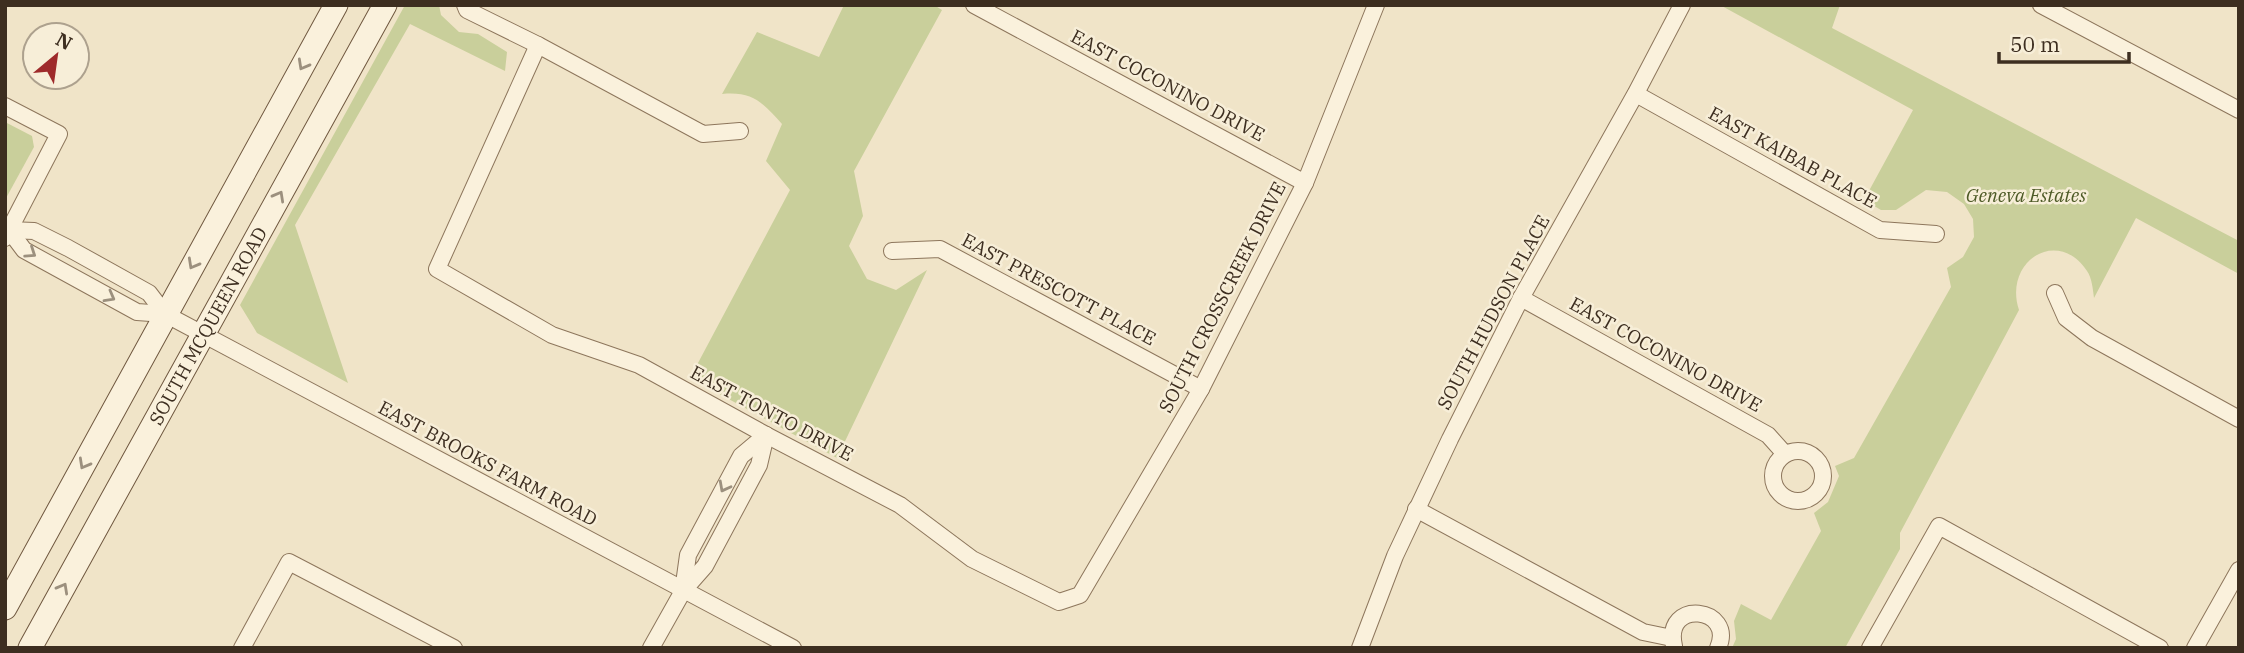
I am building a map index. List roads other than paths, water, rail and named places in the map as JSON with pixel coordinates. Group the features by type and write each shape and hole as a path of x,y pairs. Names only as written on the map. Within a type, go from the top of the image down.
{"main road":[{"path":"5,608 336,5"},
{"name":"SOUTH MCQUEEN ROAD","path":"30,648 385,5"}],"street":[{"name":"EAST COCONINO DRIVE","path":"974,5 1305,183"},
{"name":"SOUTH CROSSCREEK DRIVE","path":"1080,596 1201,389 1305,183 1376,5"},
{"name":"SOUTH HUDSON PLACE","path":"1360,648 1416,509 1521,298 1636,94 1682,5"},
{"path":"2041,5 2239,110"},
{"path":"466,8 703,134 740,131"},
{"name":"EAST TONTO DRIVE","path":"538,45 437,269 552,335 639,365 900,505 972,559 1059,602 1080,596"},
{"name":"EAST KAIBAB PLACE","path":"1636,94 1881,230 1936,234"},
{"path":"5,106 59,134 7,234"},
{"name":"EAST BROOKS FARM ROAD","path":"7,234 34,231 149,293 165,314 793,648"},
{"name":"EAST BROOKS FARM ROAD","path":"7,234 24,250 137,312 165,314"},
{"name":"EAST PRESCOTT PLACE","path":"892,251 940,249 1201,389"},
{"path":"76,279 87,259"},
{"path":"2055,293 2066,318 2092,338 2239,419"},
{"name":"EAST COCONINO DRIVE","path":"1521,298 1768,435 1785,454"},
{"path":"651,648 682,591 688,555 735,467 741,456 766,435"},
{"path":"1416,509 1643,632 1674,643 1676,624 1682,617 1696,612 1706,614 1718,625 1721,633 1718,648"},
{"path":"1870,648 1939,526 2160,648"},
{"path":"242,648 289,562 454,648"},
{"path":"2195,648 2239,570"}],"park label":[{"name":"Geneva Estates","path":"2026,195"}]}
